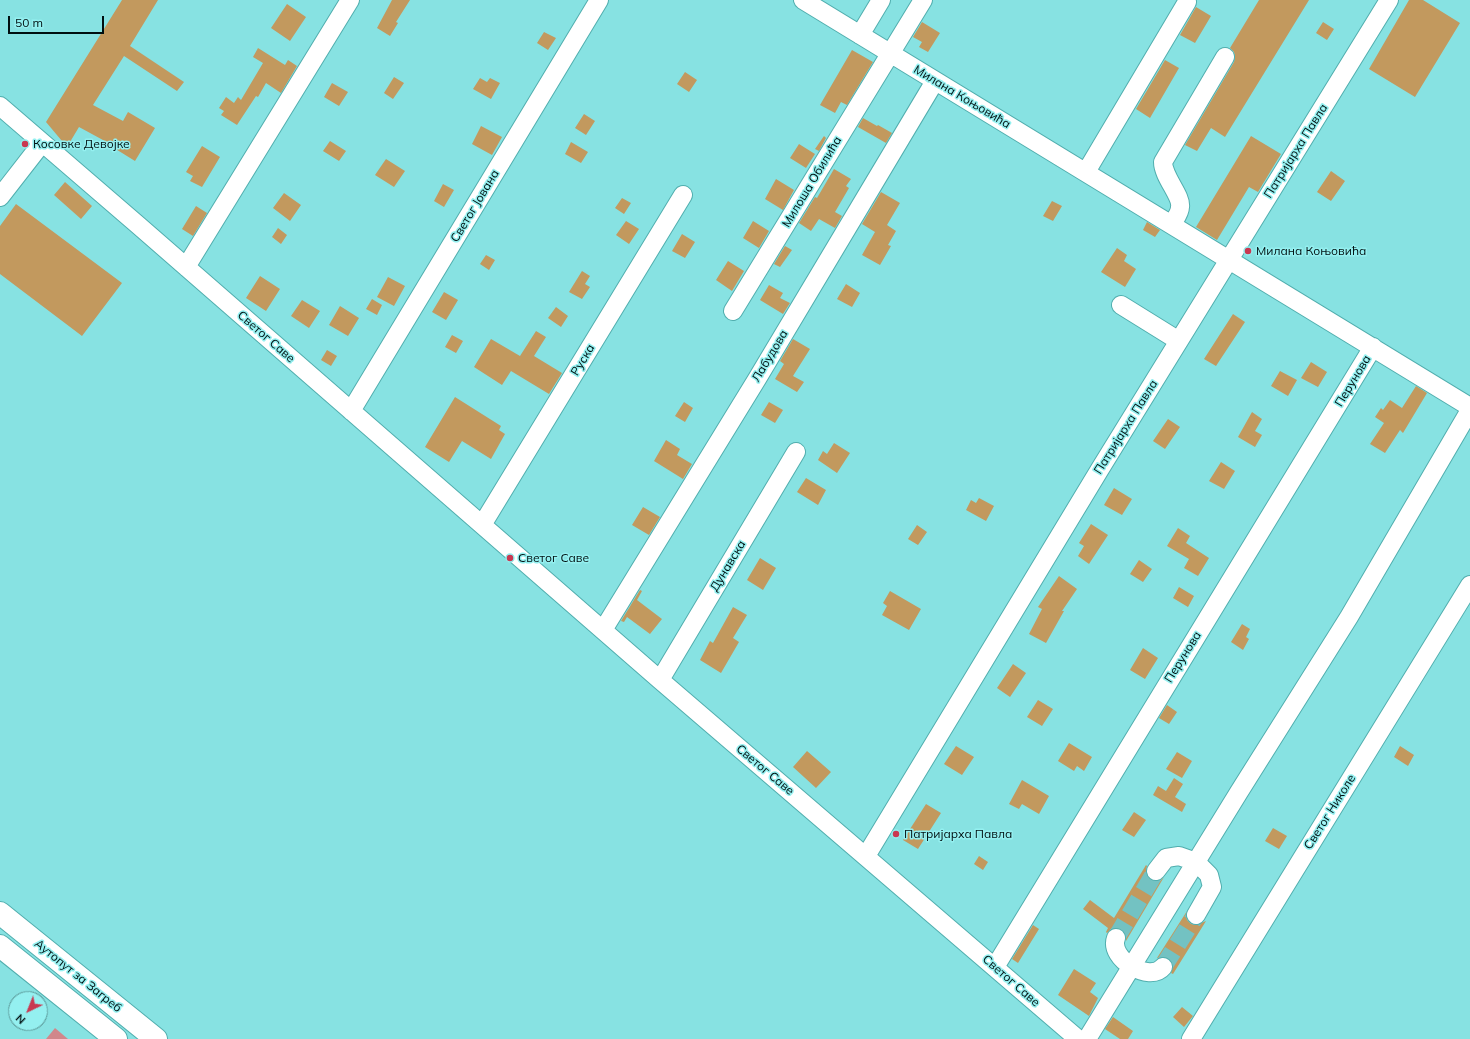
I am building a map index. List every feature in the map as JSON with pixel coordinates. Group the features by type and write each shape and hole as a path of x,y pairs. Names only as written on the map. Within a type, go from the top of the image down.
{"highway":[{"name":"Аутопут за Загреб","path":"0,913 156,1039"},
{"name":"Аутопут за Загреб","path":"0,946 116,1039"}],"street":[{"path":"186,267 350,0"},
{"name":"Светог Јована","path":"351,411 600,0"},
{"name":"Милана Коњовића","path":"803,0 1230,259 1470,407"},
{"path":"860,35 881,0"},
{"name":"Милоша Обилића","path":"733,312 923,0"},
{"name":"Патријарха Павла","path":"866,856 1179,341 1390,0"},
{"path":"1086,172 1187,2"},
{"path":"1172,224 1179,211 1180,203 1165,173 1163,162 1225,57"},
{"name":"Лабудова","path":"603,630 757,379 935,81"},
{"name":"Светог Саве","path":"0,106 660,680 1078,1039"},
{"path":"0,197 42,143"},
{"name":"Руска","path":"482,525 683,195"},
{"path":"1121,305 1179,341"},
{"name":"Перунова","path":"995,967 1373,347"},
{"path":"1088,1039 1196,862 1349,617 1470,410"},
{"name":"Дунавска","path":"660,680 796,452"},
{"name":"Светог Николе","path":"1191,1039 1470,586"},
{"path":"1156,871 1166,858 1179,856 1196,862 1209,875 1212,888 1196,915"},
{"path":"1116,938 1115,942 1120,956 1132,968 1154,972 1163,967"}],"shaded area":[{"path":"55,1028 68,1039 46,1039"}],"building":[{"path":"122,0 158,0 130,46 184,82 177,91 124,56 93,105 123,121 128,112 155,128 135,161 114,148 114,146 79,127 67,147 46,122"},
{"path":"392,0 410,0 396,22 398,23 390,36 377,28"},
{"path":"1259,0 1309,0 1225,137 1211,128 1197,151 1185,145 1234,62 1234,52 1230,48"},
{"path":"1409,0 1423,0 1460,23 1415,97 1369,69"},
{"path":"287,4 306,17 290,41 271,28"},
{"path":"1196,7 1211,16 1195,43 1180,35"},
{"path":"922,22 940,33 928,52 919,47 922,42 913,37"},
{"path":"1323,22 1334,29 1327,40 1316,33"},
{"path":"544,32 556,38 548,50 537,43"},
{"path":"258,48 285,65 288,60 297,66 281,93 266,83 258,97 256,96 237,125 221,115 224,111 219,108 226,97 234,103 238,97 241,100 263,63 253,57"},
{"path":"852,50 873,62 847,105 841,102 835,113 820,105"},
{"path":"1165,60 1179,68 1150,118 1136,109"},
{"path":"685,72 697,80 689,92 677,84"},
{"path":"394,77 404,83 393,99 384,93"},
{"path":"480,78 487,82 490,78 500,83 491,99 473,89"},
{"path":"332,83 348,92 339,106 324,97"},
{"path":"584,114 595,121 586,135 575,128"},
{"path":"863,118 892,133 886,143 858,127"},
{"path":"481,126 502,137 492,155 472,144"},
{"path":"824,136 826,138 819,151 815,149"},
{"path":"1251,136 1281,154 1258,192 1249,187 1217,240 1196,227"},
{"path":"330,141 346,151 339,161 323,151"},
{"path":"571,142 588,152 581,163 565,154"},
{"path":"799,144 815,154 806,168 790,158"},
{"path":"202,146 220,157 202,187 190,181 193,176 186,172"},
{"path":"386,159 405,171 394,187 375,175"},
{"path":"834,169 851,179 846,186 849,188 835,212 842,216 835,228 819,219 811,231 799,223 815,197 817,198"},
{"path":"1331,171 1345,181 1331,201 1317,192"},
{"path":"776,179 794,190 783,210 765,199"},
{"path":"65,182 92,206 81,219 54,195"},
{"path":"443,184 454,190 444,207 434,201"},
{"path":"881,192 900,203 887,225 896,231 888,245 891,246 880,265 862,255 875,232 862,224"},
{"path":"284,193 301,205 290,221 273,208"},
{"path":"622,198 631,203 624,214 615,208"},
{"path":"1052,201 1062,206 1053,221 1043,216"},
{"path":"16,204 122,283 82,336 0,274 0,226"},
{"path":"196,206 207,213 193,236 182,229"},
{"path":"626,221 639,229 629,244 616,235"},
{"path":"753,221 769,231 759,248 743,238"},
{"path":"1147,222 1160,230 1155,237 1143,230"},
{"path":"278,228 287,235 281,244 272,237"},
{"path":"682,234 695,242 685,258 672,251"},
{"path":"785,246 792,250 780,267 774,264"},
{"path":"1117,248 1127,255 1124,261 1136,269 1125,287 1101,272"},
{"path":"486,255 495,260 489,270 480,264"},
{"path":"728,261 744,271 732,291 716,280"},
{"path":"582,271 590,276 585,284 590,287 582,299 569,292"},
{"path":"260,276 280,289 266,311 246,298"},
{"path":"388,277 405,286 394,306 377,297"},
{"path":"846,284 860,293 852,307 837,299"},
{"path":"769,285 783,293 780,298 790,303 783,314 760,300"},
{"path":"444,292 458,300 446,320 432,312"},
{"path":"372,299 382,305 377,315 366,309"},
{"path":"302,300 320,311 309,328 291,316"},
{"path":"340,306 359,318 348,336 329,325"},
{"path":"556,307 568,316 561,327 548,318"},
{"path":"1233,314 1245,322 1216,366 1204,359"},
{"path":"536,331 546,337 534,356 562,373 549,394 511,371 502,385 474,367 491,339 520,356"},
{"path":"452,335 463,341 456,353 445,347"},
{"path":"793,339 810,349 793,376 804,382 797,392 775,379 784,364 780,361"},
{"path":"327,350 337,356 331,366 321,360"},
{"path":"1311,362 1327,372 1318,387 1301,378"},
{"path":"1280,371 1297,380 1288,396 1271,386"},
{"path":"1416,386 1427,393 1403,433 1400,430 1385,453 1370,444 1384,423 1375,417 1381,408 1383,410 1390,400 1402,408"},
{"path":"455,397 501,426 499,430 505,434 491,459 462,441 449,462 425,447"},
{"path":"684,402 693,408 685,422 675,416"},
{"path":"769,402 783,410 775,423 761,415"},
{"path":"1252,412 1262,419 1255,431 1262,435 1255,447 1238,437"},
{"path":"1168,419 1180,427 1165,449 1153,441"},
{"path":"666,440 680,449 677,455 692,464 683,479 654,461"},
{"path":"834,443 850,453 837,473 818,460 823,451 827,454"},
{"path":"1221,462 1235,471 1224,489 1209,481"},
{"path":"806,478 826,490 818,505 797,492"},
{"path":"1114,488 1132,499 1122,515 1104,505"},
{"path":"979,498 994,506 986,521 966,510 971,500 976,503"},
{"path":"643,507 660,517 649,535 632,525"},
{"path":"1091,524 1108,535 1089,564 1078,556 1084,546 1079,543"},
{"path":"917,525 927,532 918,545 908,539"},
{"path":"1178,528 1190,536 1186,543 1209,558 1198,576 1184,568 1189,559 1167,546"},
{"path":"760,558 776,568 763,590 747,580"},
{"path":"1139,560 1152,569 1143,582 1130,574"},
{"path":"1059,576 1077,589 1062,611 1064,611 1046,643 1029,634 1042,609 1038,607"},
{"path":"1179,587 1194,596 1188,607 1173,598"},
{"path":"640,590 642,591 637,600 662,619 650,634 627,617 624,622 621,621"},
{"path":"890,591 921,609 909,630 882,615 887,606 883,603"},
{"path":"733,607 747,615 733,638 739,642 721,673 700,660 710,641 713,643"},
{"path":"1242,624 1250,629 1246,637 1249,639 1243,650 1231,642"},
{"path":"1143,648 1158,658 1145,679 1130,670"},
{"path":"1013,664 1026,673 1010,697 997,688"},
{"path":"1038,700 1053,709 1042,726 1027,717"},
{"path":"1167,705 1177,712 1169,724 1159,718"},
{"path":"1069,743 1092,757 1084,771 1077,766 1074,771 1058,761"},
{"path":"956,746 974,757 962,775 944,764"},
{"path":"1400,746 1414,755 1408,766 1394,757"},
{"path":"807,751 831,772 816,788 793,767"},
{"path":"1177,752 1192,761 1182,778 1166,769"},
{"path":"1174,778 1183,784 1175,797 1186,804 1182,812 1153,795 1158,786 1166,791"},
{"path":"1022,780 1049,796 1039,814 1022,804 1019,809 1009,804"},
{"path":"926,804 941,813 918,849 903,840"},
{"path":"1134,812 1146,820 1134,837 1122,830"},
{"path":"1273,828 1287,836 1279,849 1265,841"},
{"path":"979,856 988,862 983,870 974,864"},
{"path":"1146,865 1146,875 1150,880 1160,881 1164,877 1126,941 1126,934 1122,929 1112,928 1107,933 1108,928 1083,909 1090,900 1114,918"},
{"path":"1187,911 1187,920 1191,924 1196,925 1206,921 1173,974 1171,973 1173,967 1168,958 1157,958"},
{"path":"1033,925 1039,929 1018,963 1012,959"},
{"path":"1074,969 1096,983 1090,992 1098,998 1089,1016 1058,995"},
{"path":"1182,1007 1193,1016 1184,1027 1173,1017"},
{"path":"1113,1017 1133,1031 1128,1039 1120,1039 1105,1029"}],"tunnel":[{"path":"1116,938 1156,871"},
{"path":"1163,967 1196,915"}],"place":[{"name":"Косовке Девојке","path":"25,144"},
{"name":"Милана Коњовића","path":"1248,251"},
{"name":"Светог Саве","path":"510,558"},
{"name":"Патријарха Павла","path":"896,834"}]}
